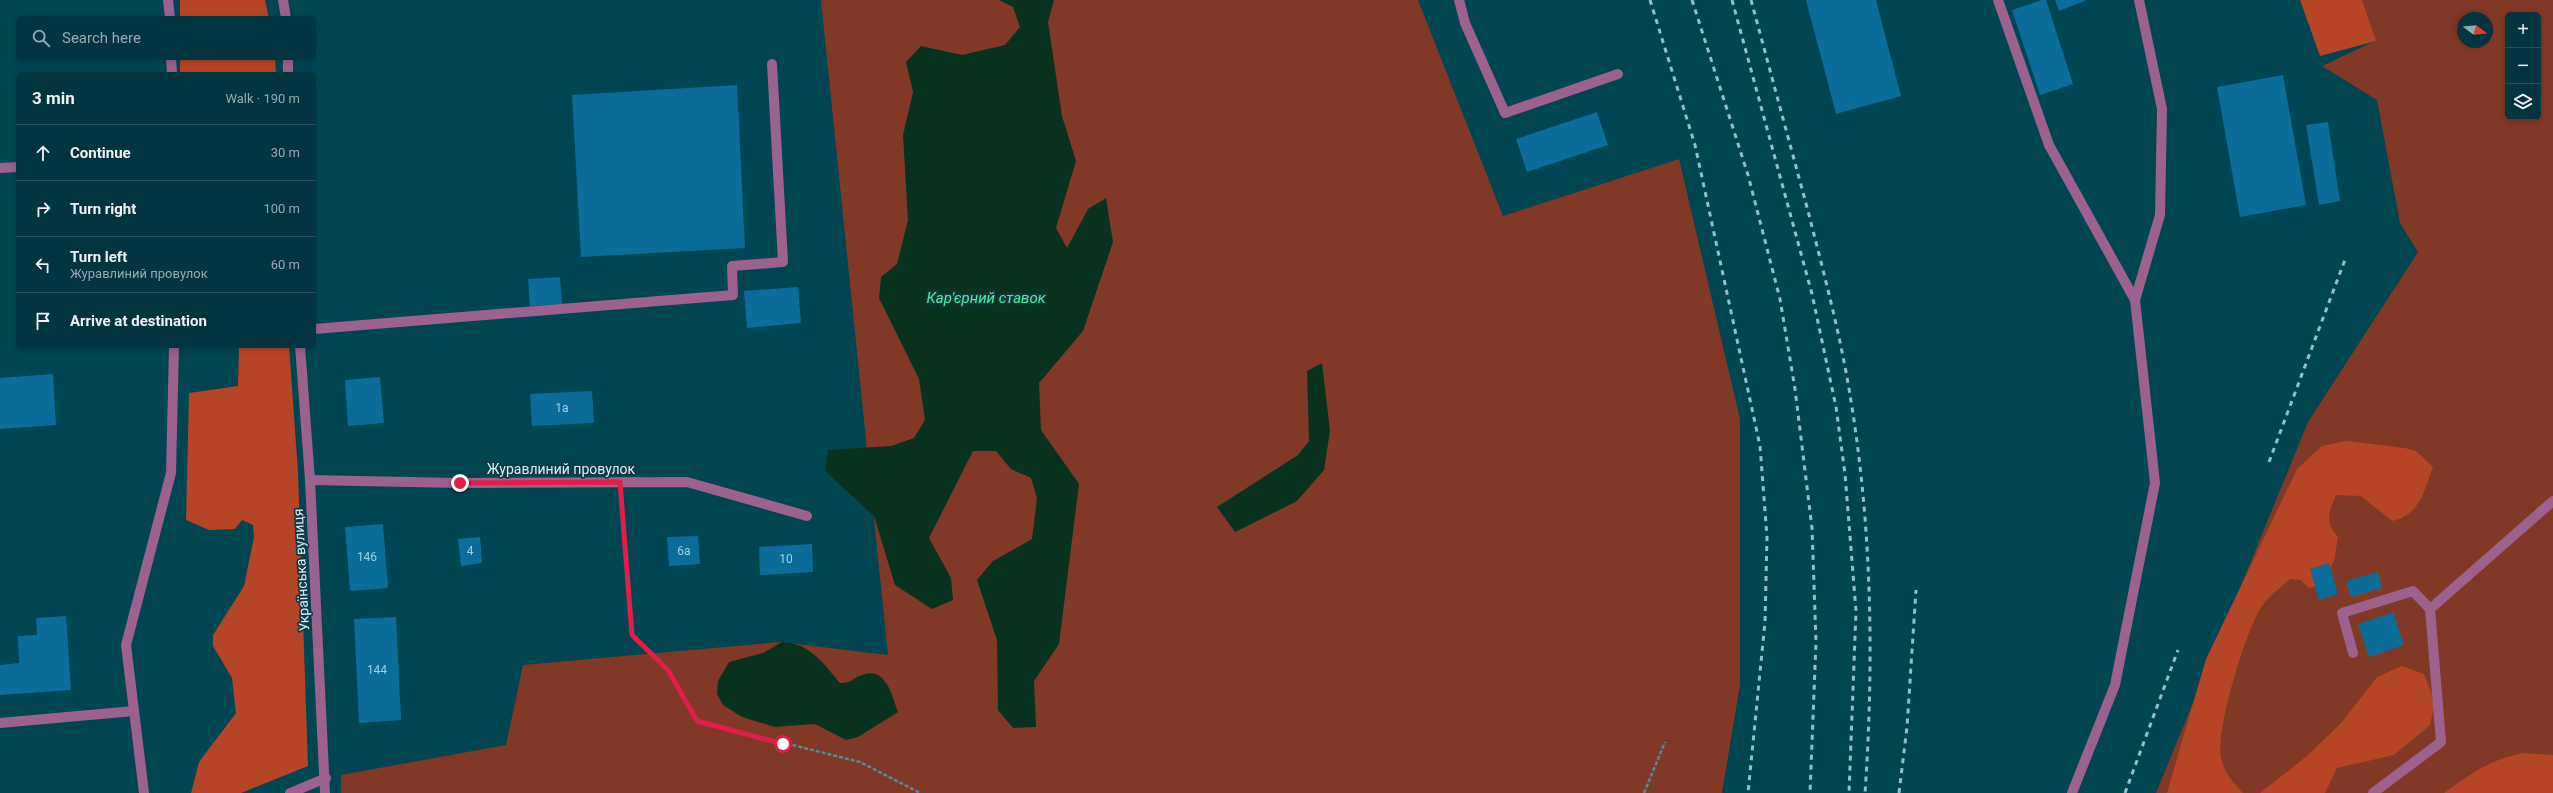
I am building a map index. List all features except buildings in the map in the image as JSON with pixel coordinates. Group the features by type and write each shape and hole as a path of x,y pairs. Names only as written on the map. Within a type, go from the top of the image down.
{"street":[{"path":"168,0 170,16"},
{"path":"283,0 286,16"},
{"path":"1458,0 1465,23 1505,113 1618,74"},
{"path":"1998,0 2049,145 2135,300"},
{"path":"2072,793 2115,685 2155,482 2135,300 2160,215 2162,109 2139,0"},
{"path":"171,60 172,72"},
{"path":"288,60 288,72"},
{"path":"316,328 732,295 732,266 783,262 772,64"},
{"path":"0,168 16,167"},
{"path":"144,793 126,645 171,473 174,348"},
{"name":"Українська вулиця","path":"300,348 310,480 326,778 325,793"},
{"name":"Журавлиний провулок","path":"310,480 460,483 687,482 807,516"},
{"path":"2430,608 2553,501"},
{"path":"2353,653 2342,613 2413,591 2430,608 2441,742 2373,793"},
{"path":"0,723 134,710"},
{"path":"290,793 326,778"}],"path":[{"path":"620,482 632,635 668,670 697,721 860,762 920,793"},
{"path":"1644,793 1666,742"}],"shaded area":[{"path":"180,0 265,0 269,16 180,16"},
{"path":"821,0 1418,0 1503,216 1679,159 1740,419 1740,685 1722,793 341,793 341,775 506,745 523,665 780,642 888,655"},
{"path":"2300,0 2362,0 2376,41 2320,56"},
{"path":"2362,0 2553,0 2553,793 2156,793 2308,422 2418,252 2400,223 2377,100 2322,66 2375,41"},
{"path":"180,60 275,60 276,72 180,72"},
{"path":"239,348 289,348 298,472 308,766 241,793 191,793 199,762 236,713 232,678 213,646 213,635 244,586 254,537 253,525 242,520 235,529 209,530 186,520 189,393 238,386"},
{"path":"2346,441 2405,448 2416,451 2433,467 2420,501 2409,513 2392,521 2361,496 2336,495 2329,517 2329,522 2338,537 2334,561 2321,585 2309,588 2301,580 2290,579 2271,595 2255,618 2240,657 2227,705 2220,745 2221,758 2224,768 2232,781 2243,793 2167,793 2206,659 2297,469 2322,446"},
{"path":"2402,666 2424,674 2435,703 2430,725 2394,755 2337,768 2325,793 2260,793 2307,756 2342,722 2377,677"},
{"path":"2523,753 2553,755 2553,793 2444,793 2472,773 2490,763"}],"water":[{"name":"Кар'єрний ставок","path":"999,0 1054,0 1048,22 1062,116 1076,161 1056,228 1067,248 1088,209 1106,198 1113,242 1083,331 1039,383 1041,430 1079,484 1059,644 1034,681 1036,727 1013,728 998,710 997,640 977,580 993,561 1032,539 1037,498 1031,478 1011,469 996,451 973,451 929,538 951,578 953,600 932,609 895,585 874,516 825,471 828,450 891,446 914,438 925,420 919,379 879,298 881,277 897,264 908,220 903,135 913,92 906,62 921,46 962,55 1005,45 1020,27 1013,7"},
{"path":"1322,363 1330,431 1324,470 1297,501 1235,532 1217,507 1298,455 1309,441 1307,371"},
{"path":"782,642 792,643 808,650 822,662 840,683 850,681 870,673 877,675 887,684 898,712 858,737 846,740 815,724 775,727 742,717 723,705 717,694 718,681 729,662 763,653"}],"railway":[{"path":"1650,0 1695,145 1760,446 1767,537 1765,622 1748,793"},
{"path":"1692,0 1748,175 1780,299 1795,389 1812,528 1816,642 1810,793"},
{"path":"1732,0 1812,294 1836,407 1845,474 1856,611 1849,793"},
{"path":"1751,0 1832,306 1851,401 1863,498 1869,597 1870,695 1865,793"},
{"path":"2269,462 2346,257"},
{"path":"1899,793 1907,727 1916,590"},
{"path":"2125,793 2178,650"}],"route":[{"path":"460,483 620,482 632,635 668,670 697,721 783,744"}]}
